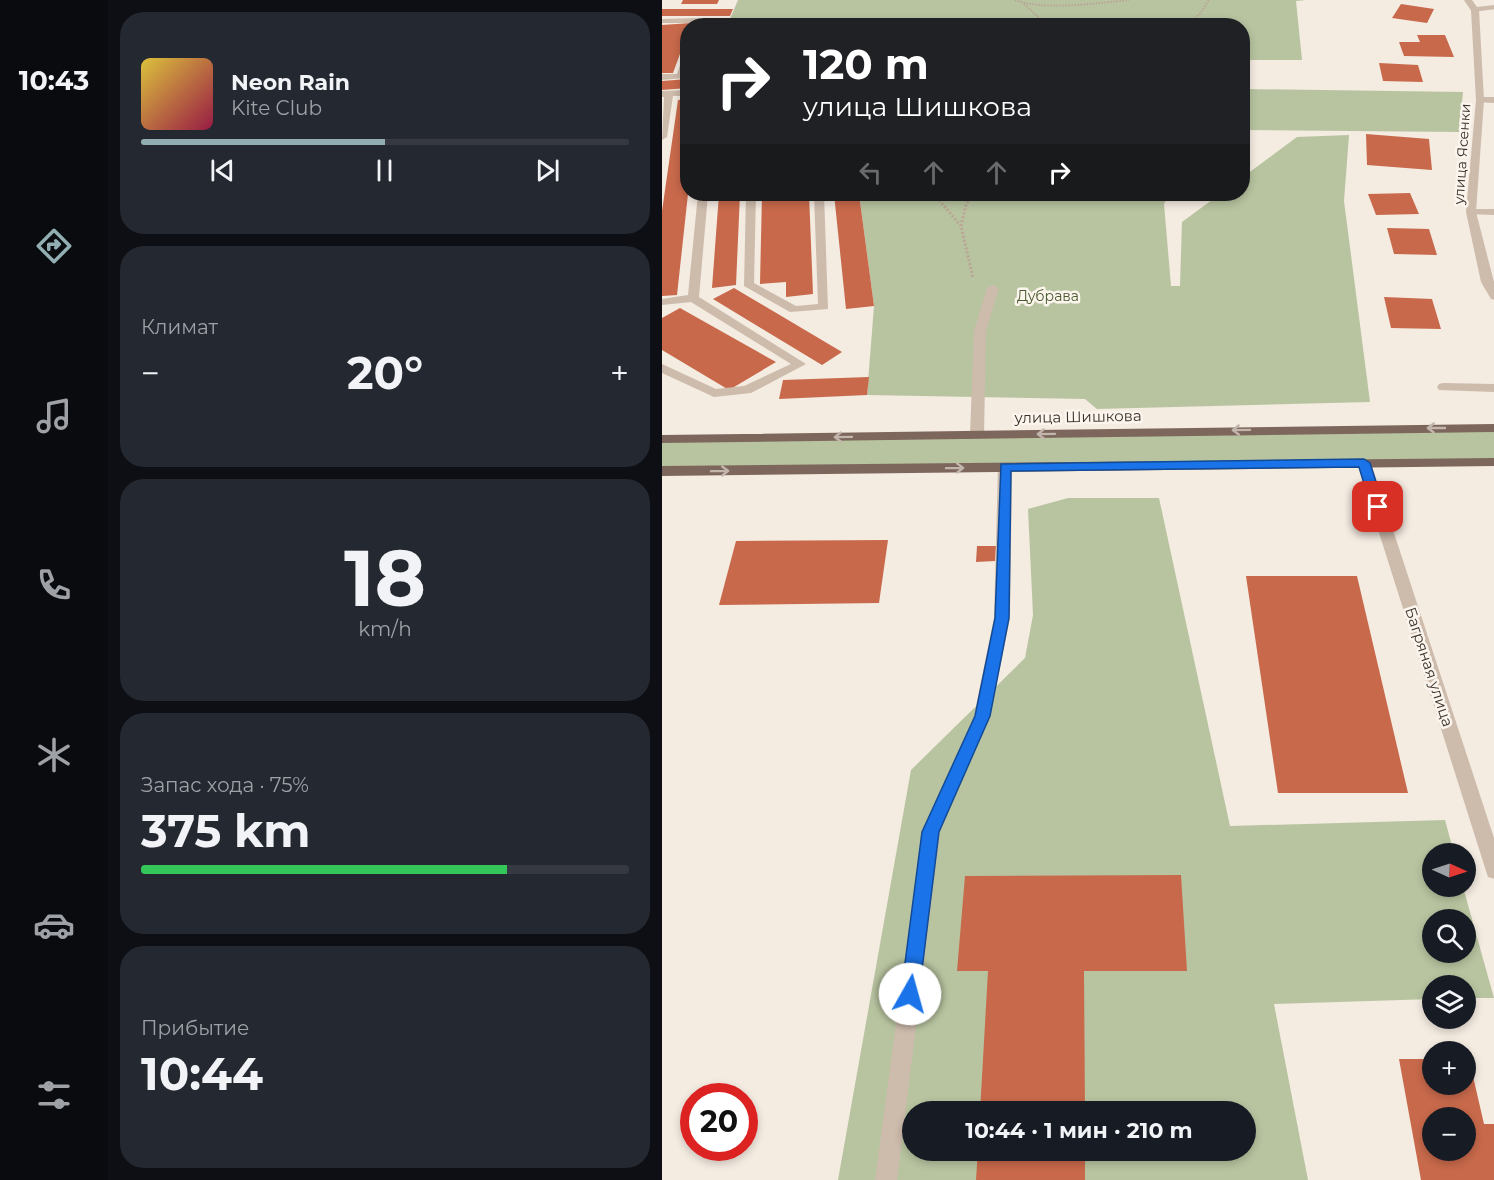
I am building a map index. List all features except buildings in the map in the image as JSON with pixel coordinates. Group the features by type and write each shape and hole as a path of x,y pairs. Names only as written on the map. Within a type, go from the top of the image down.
{"main road":[{"name":"улица Шишкова","path":"662,439 1494,428"},
{"path":"662,471 1494,462"}],"street":[{"path":"1468,0 1475,10 1494,7"},
{"name":"улица Ясенки","path":"1475,10 1480,100 1471,212 1487,282 1494,297"},
{"path":"662,21 680,21"},
{"path":"662,77 680,76"},
{"path":"662,137 666,94"},
{"path":"1480,100 1494,100"},
{"path":"693,298 702,201"},
{"path":"751,201 749,284 794,310 824,307 820,201"},
{"path":"1471,212 1494,212"},
{"path":"977,435 980,331 991,295"},
{"path":"662,302 693,298 800,364 747,390 714,393 662,368"},
{"path":"1443,387 1494,388"},
{"name":"Багряная улица","path":"1364,463 1494,863"},
{"path":"886,1180 931,832 982,716 1002,618 1005,467"}],"path":[{"path":"1015,0 1023,3 1073,6 1129,0"},
{"path":"1195,18 1209,0"},
{"path":"1023,3 1039,18"},
{"path":"940,201 961,226"},
{"path":"969,201 961,226 977,294 991,295"}],"green space":[{"path":"738,0 1306,0 1296,1 1302,60 1250,60 1250,18 730,18"},
{"path":"1250,89 1463,92 1459,132 1250,130"},
{"name":"Дубрава","path":"1349,135 1344,201 1370,402 1097,409 1085,399 867,395 874,306 860,201 1166,201 1171,286 1180,286 1182,222 1210,201 1250,201 1250,172 1297,137"},
{"path":"1494,428 1495,462 662,471 662,439"},
{"path":"1068,498 1159,498 1230,826 1445,820 1451,843 1422,843 1422,897 1466,897 1469,909 1422,909 1422,963 1476,963 1476,934 1494,998 1476,998 1476,975 1422,975 1422,999 1274,1004 1308,1180 838,1180 911,770 1025,658 1033,615 1028,509"}],"route":[{"path":"910,994 931,832 982,716 1002,618 1005,467 1364,463 1378,507"}]}
